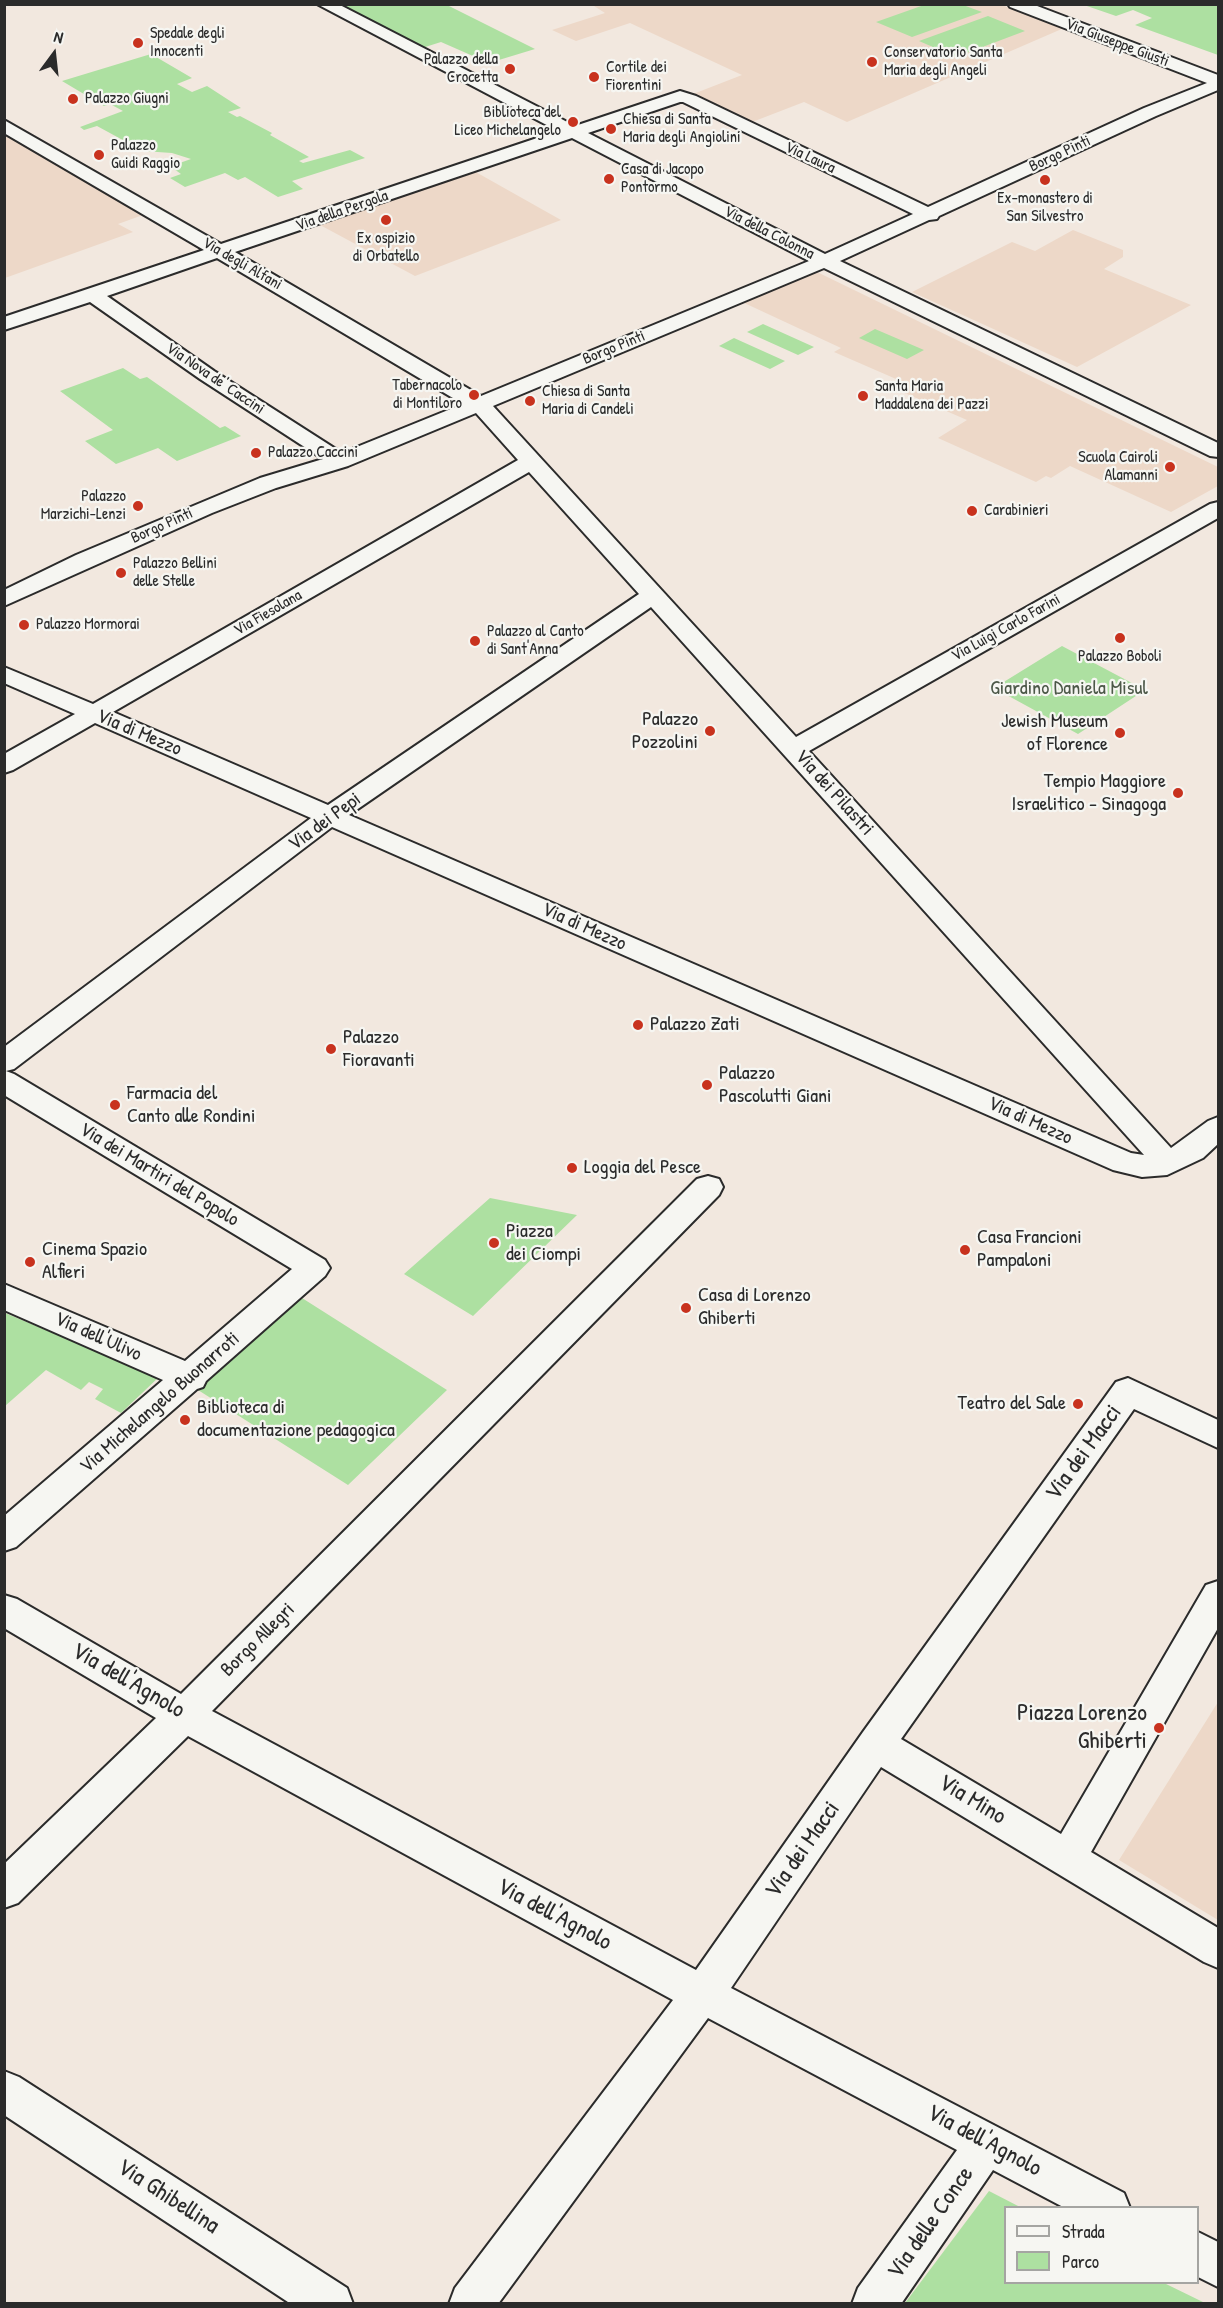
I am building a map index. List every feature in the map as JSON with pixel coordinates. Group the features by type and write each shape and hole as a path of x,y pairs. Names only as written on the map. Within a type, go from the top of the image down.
{"street":[{"name":"Via della Colonna","path":"325,4 825,261 1218,452"},
{"name":"Via Giuseppe Giusti","path":"1016,4 1218,82"},
{"name":"Borgo Pinti","path":"4,599 84,560 204,508 268,483 340,461 825,261 1218,82"},
{"name":"Via della Pergola","path":"4,324 573,132 684,98"},
{"name":"Via Laura","path":"684,98 930,215"},
{"name":"Via degli Alfani","path":"4,125 479,404"},
{"name":"Via Nova de' Caccini","path":"92,294 207,375 340,461"},
{"name":"Via dei Pilastri","path":"479,404 1146,1137 1180,1157"},
{"name":"Via Fiesolana","path":"4,765 531,462"},
{"name":"Via Luigi Carlo Farini","path":"794,748 1218,509"},
{"name":"Via dei Pepi","path":"4,1062 330,816 654,594"},
{"name":"Via di Mezzo","path":"4,674 1124,1162 1142,1166 1180,1157"},
{"name":"Via dei Martiri del Popolo","path":"4,1082 314,1268"},
{"path":"1180,1157 1218,1128"},
{"name":"Borgo Allegri","path":"4,1890 184,1715 708,1187"},
{"name":"Via Michelangelo Buonarroti","path":"4,1537 191,1378 314,1268"},
{"name":"Via dell'Ulivo","path":"4,1296 191,1378"},
{"name":"Via dei Macci","path":"471,2304 702,1994 876,1743 1128,1391 1218,1436"},
{"path":"1218,1596 1068,1857 1218,1949"},
{"name":"Via dell'Agnolo","path":"4,1610 184,1715 702,1994 1106,2206"},
{"name":"Via Mino","path":"876,1743 1068,1857"},
{"name":"Via Ghibellina","path":"4,2091 331,2304"},
{"name":"Via delle Conce","path":"874,2304 987,2143"},
{"path":"1199,2255 1218,2265"}],"shaded area":[{"name":"Conservatorio Santa Maria degli Angeli","path":"598,4 1002,5 1064,28 847,122 804,102 747,124 688,96 742,75 630,23 576,41 552,30 605,13 594,6"},
{"path":"5,130 60,166 143,215 118,224 133,232 5,278"},
{"path":"474,171 561,220 415,276 320,225"},
{"path":"1073,230 1123,250 1123,257 1104,269 1191,305 1077,367 912,292 1012,242 1035,251"},
{"path":"815,271 1218,467 1218,486 1171,512 1070,466 1051,478 1046,476 1036,482 938,438 967,420 893,388 903,382 834,352 841,348 740,301"},
{"path":"1218,1702 1218,1920 1119,1860"}],"green space":[{"path":"336,5 447,5 535,49 489,63 441,42 422,48"},
{"path":"924,5 963,5 982,12 912,37 876,22"},
{"path":"1084,5 1218,5 1218,55 1135,25 1152,18 1133,10 1116,16"},
{"path":"988,16 1025,31 956,57 919,41"},
{"path":"151,54 192,78 177,84 192,92 207,86 241,108 228,112 272,133 270,135 309,157 299,161 303,163 350,150 365,158 292,181 303,189 278,197 245,177 238,180 225,173 185,187 170,178 181,174 174,169 162,174 157,171 191,159 172,153 143,151 97,126 84,130 80,127 123,111 110,104 104,106 62,81"},
{"path":"763,324 814,347 798,355 747,332"},
{"path":"875,329 924,350 907,359 859,338"},
{"path":"734,338 785,361 770,369 719,346"},
{"path":"123,368 140,379 147,377 220,428 225,426 241,436 177,461 158,448 116,464 85,441 113,430 60,391"},
{"name":"Giardino Daniela Misul","path":"1062,646 1145,690 1078,734 994,688"},
{"path":"490,1198 577,1215 473,1316 404,1274"},
{"path":"302,1298 447,1390 348,1485 198,1390"},
{"path":"5,1313 159,1377 121,1413 95,1399 103,1389 89,1382 81,1390 46,1370 5,1406"},
{"path":"989,2191 1018,2206 1004,2206 1004,2284 1166,2284 1205,2303 905,2303"}],"place":[{"name":"Spedale degli Innocenti","path":"138,43"},
{"name":"Conservatorio Santa Maria degli Angeli","path":"872,62"},
{"name":"Palazzo della Crocetta","path":"510,69"},
{"name":"Cortile dei Fiorentini","path":"594,77"},
{"name":"Palazzo Giugni","path":"73,99"},
{"name":"Biblioteca del Liceo Michelangelo","path":"573,122"},
{"name":"Chiesa di Santa Maria degli Angiolini","path":"611,129"},
{"name":"Palazzo Guidi Raggio","path":"99,155"},
{"name":"Casa di Jacopo Pontormo","path":"609,179"},
{"name":"Ex-monastero di San Silvestro","path":"1045,180"},
{"name":"Ex ospizio di Orbatello","path":"386,220"},
{"name":"Tabernacolo di Montiloro","path":"474,395"},
{"name":"Santa Maria Maddalena dei Pazzi","path":"863,396"},
{"name":"Chiesa di Santa Maria di Candeli","path":"530,401"},
{"name":"Palazzo Caccini","path":"256,453"},
{"name":"Scuola Cairoli Alamanni","path":"1170,467"},
{"name":"Palazzo Marzichi-Lenzi","path":"138,506"},
{"name":"Carabinieri","path":"972,511"},
{"name":"Palazzo Bellini delle Stelle","path":"121,573"},
{"name":"Palazzo Mormorai","path":"24,625"},
{"name":"Palazzo Boboli","path":"1120,638"},
{"name":"Palazzo al Canto di Sant'Anna","path":"475,641"},
{"name":"Palazzo Pozzolini","path":"710,731"},
{"name":"Jewish Museum of Florence","path":"1120,733"},
{"name":"Tempio Maggiore Israelitico - Sinagoga","path":"1178,793"},
{"name":"Palazzo Zati","path":"638,1025"},
{"name":"Palazzo Fioravanti","path":"331,1049"},
{"name":"Palazzo Pascolutti Giani","path":"707,1085"},
{"name":"Farmacia del Canto alle Rondini","path":"115,1105"},
{"name":"Loggia del Pesce","path":"572,1168"},
{"name":"Piazza dei Ciompi","path":"494,1243"},
{"name":"Casa Francioni Pampaloni","path":"965,1250"},
{"name":"Cinema Spazio Alfieri","path":"30,1262"},
{"name":"Casa di Lorenzo Ghiberti","path":"686,1308"},
{"name":"Teatro del Sale","path":"1078,1404"},
{"name":"Biblioteca di documentazione pedagogica","path":"185,1420"},
{"name":"Piazza Lorenzo Ghiberti","path":"1159,1728"}]}
